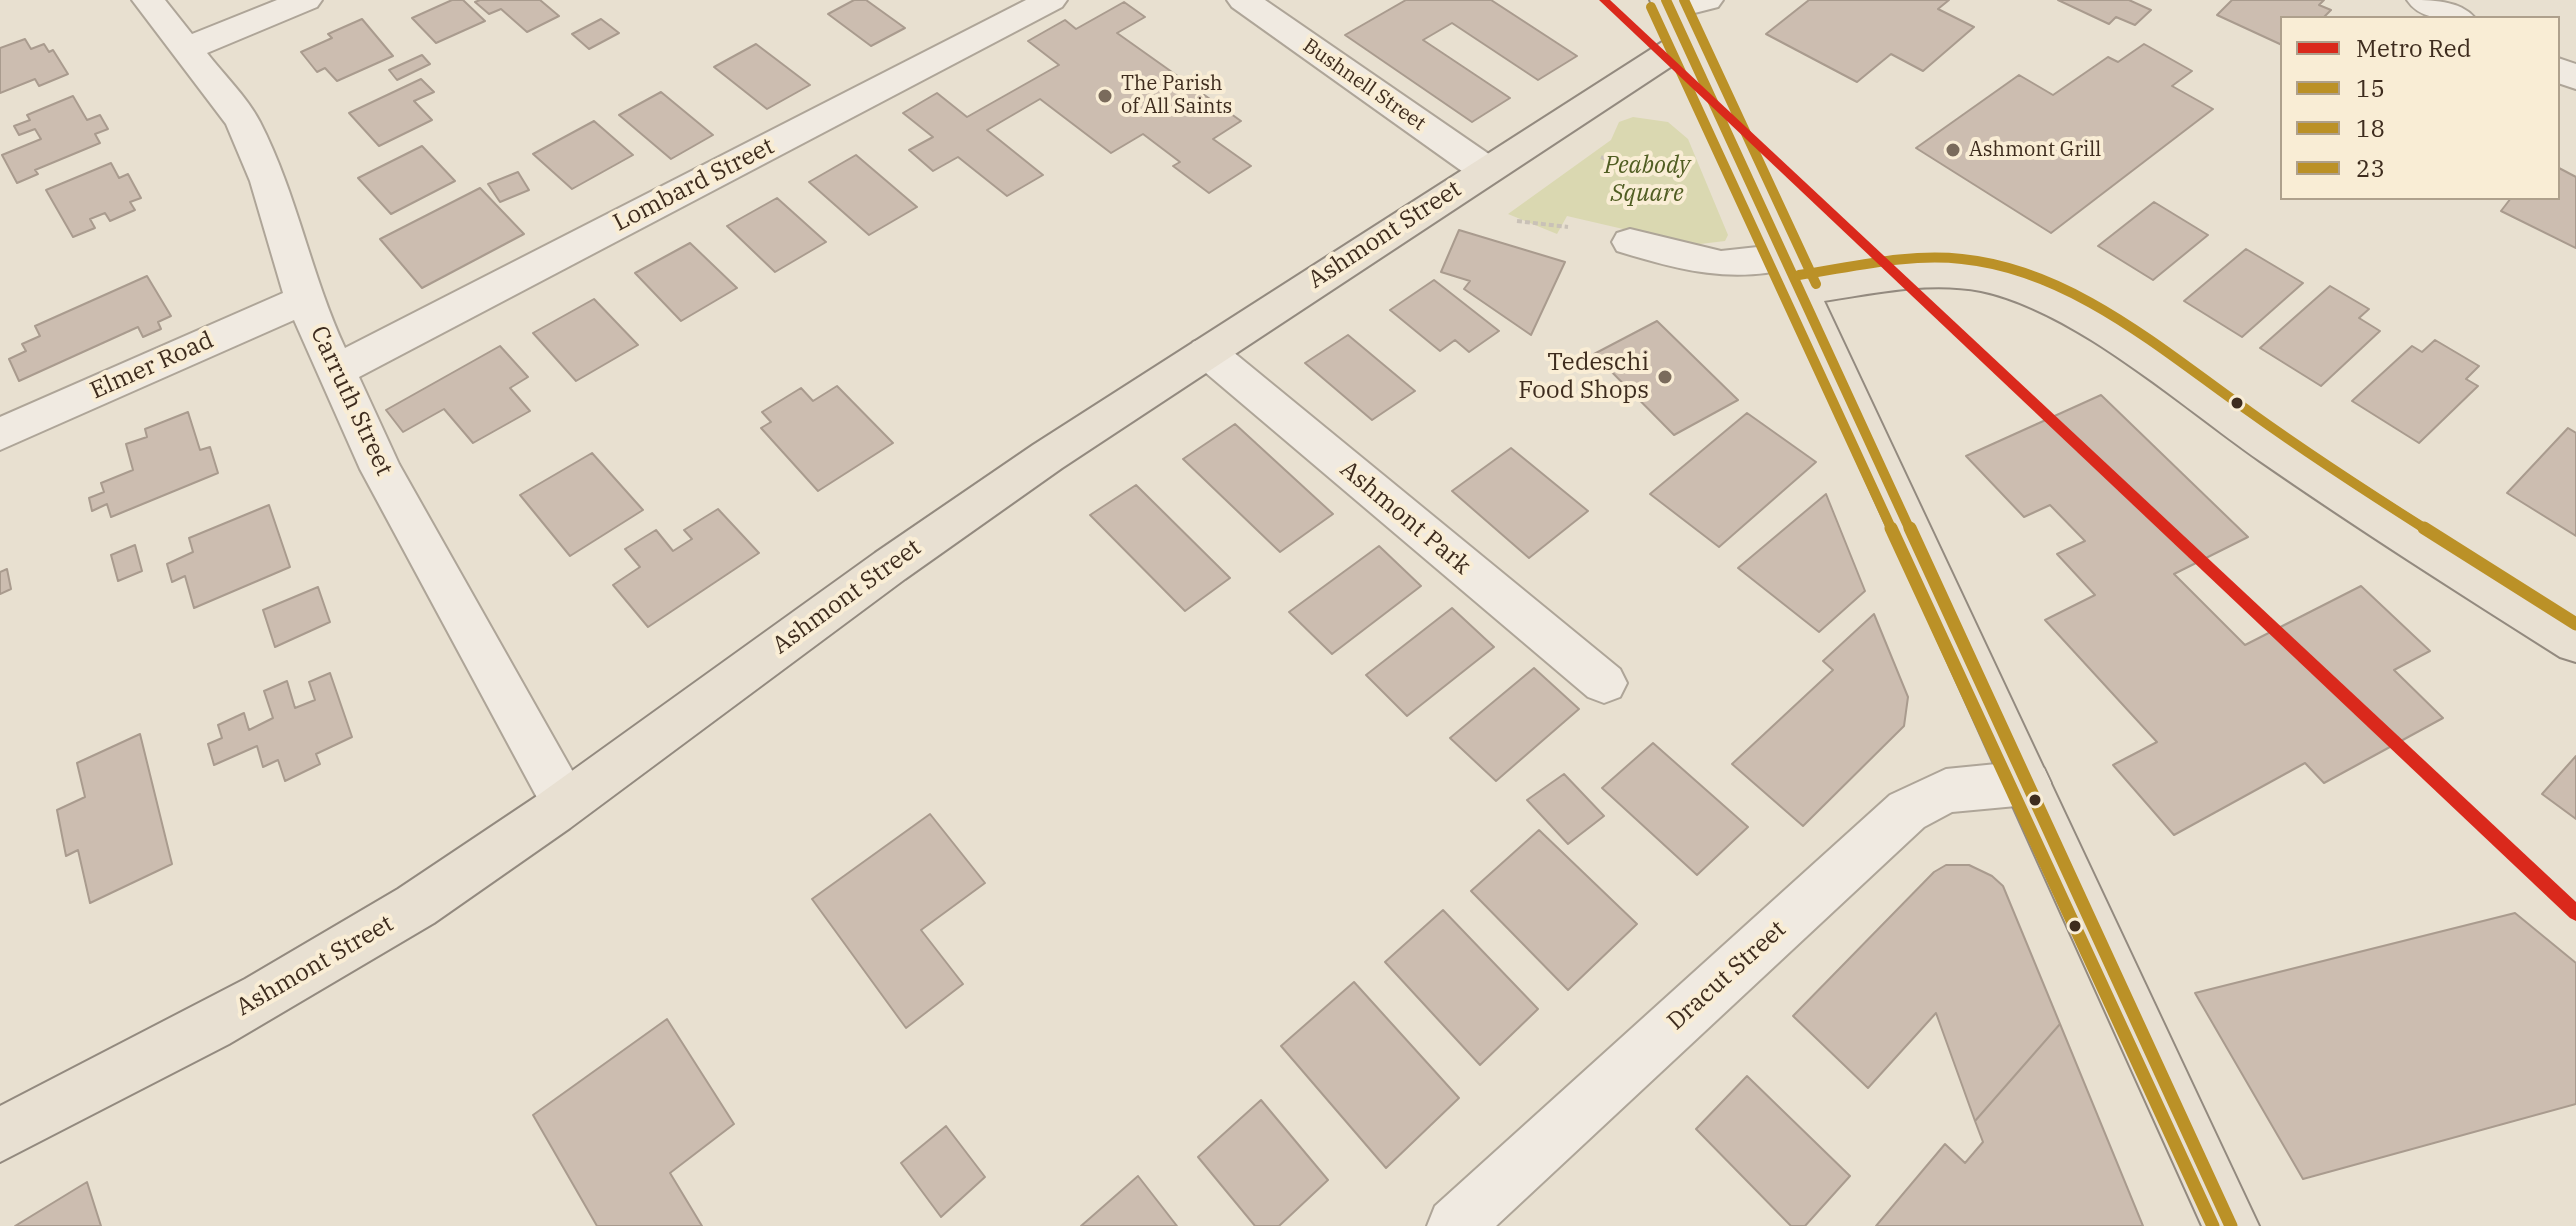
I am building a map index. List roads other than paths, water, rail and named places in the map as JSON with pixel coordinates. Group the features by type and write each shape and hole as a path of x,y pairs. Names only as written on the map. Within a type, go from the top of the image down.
{"main road":[{"path":"1668,5 2231,1226"},
{"name":"Ashmont Street","path":"0,1135 206,1029 349,947 462,876 958,518 1207,352 1686,42"},
{"path":"1793,274 1956,275 1996,282 2047,301 2111,338 2360,508 2576,643"}],"street":[{"name":"Carruth Street","path":"148,0 189,48 242,121 268,181 304,300 381,469 565,803"},
{"path":"189,48 306,0"},
{"name":"Lombard Street","path":"337,370 1051,0"},
{"name":"Bushnell Street","path":"1243,0 1486,170"},
{"path":"1668,5 1707,0"},
{"path":"2423,0 2455,16"},
{"path":"1630,242 1721,264 1793,274"},
{"name":"Elmer Road","path":"0,434 304,300"},
{"name":"Ashmont Park","path":"1207,352 1604,683"},
{"name":"Dracut Street","path":"1455,1226 1907,811 1946,791 2027,783"}],"metro line":[{"name":"Red","path":"1604,0 2576,913"}],"place":[{"name":"The Parish of All Saints","path":"1105,96"},
{"name":"Ashmont Grill","path":"1953,150"},
{"name":"Tedeschi Food Shops","path":"1665,377"}],"park label":[{"name":"Peabody Square","path":"1647,180"}]}
